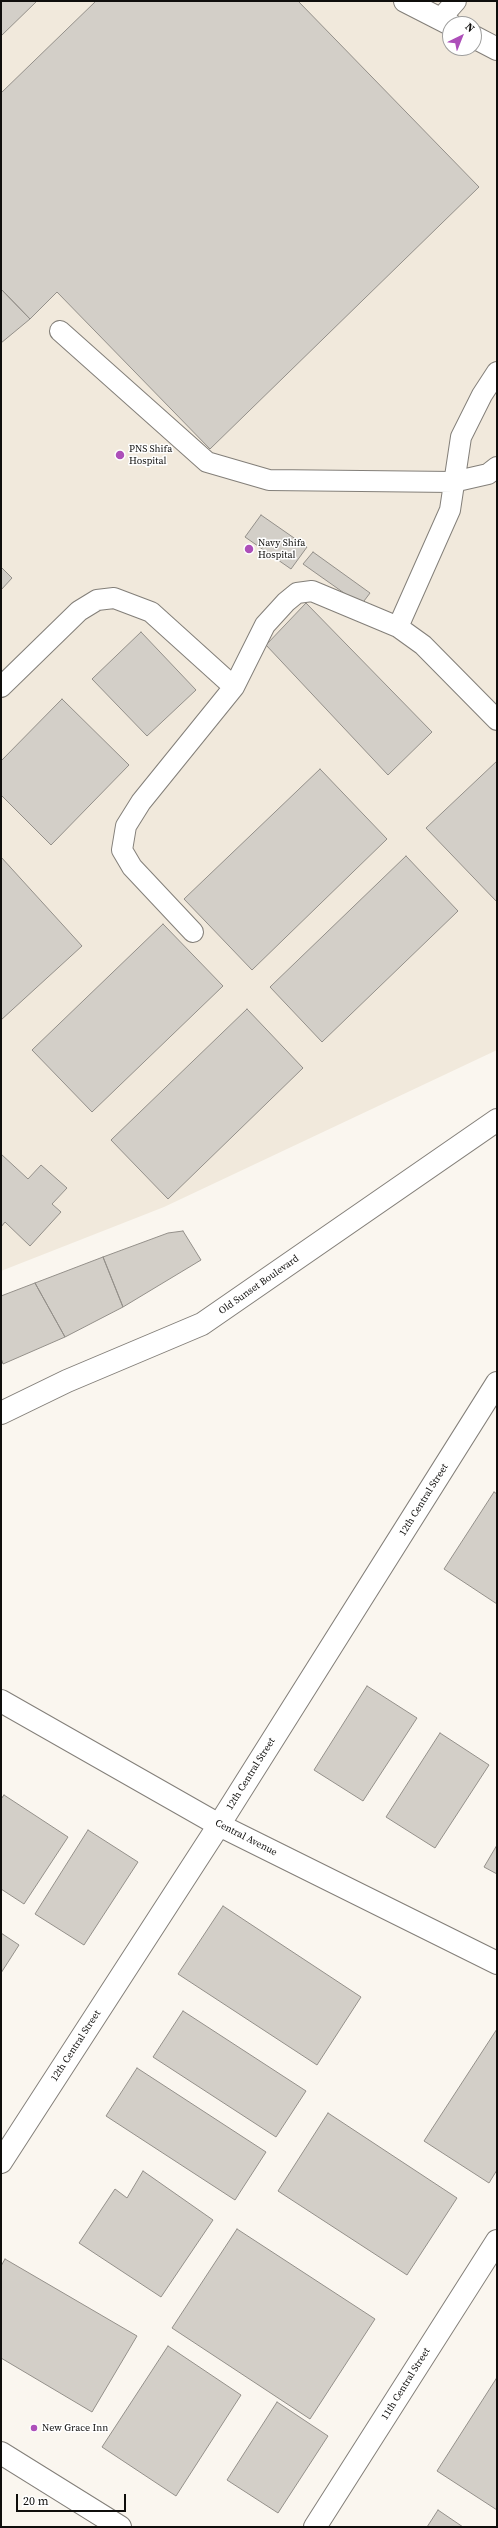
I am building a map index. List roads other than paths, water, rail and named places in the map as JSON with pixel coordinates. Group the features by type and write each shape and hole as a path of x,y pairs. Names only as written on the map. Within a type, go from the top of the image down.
{"street":[{"path":"407,2 442,20"},
{"path":"482,41 497,49"},
{"name":"Old Sunset Boulevard","path":"1,1413 67,1381 202,1324 497,1120"},
{"name":"12th Central Street","path":"1,2162 219,1825 497,1383"},
{"name":"Central Avenue","path":"1,1701 219,1825 497,1963"},
{"name":"11th Central Street","path":"315,2527 497,2241"},
{"path":"1,2453 120,2527"}],"lane":[{"path":"448,16 456,1"},
{"path":"60,331 207,462 269,480 453,482 488,474 497,467"},
{"path":"398,627 450,510 453,482 461,437 482,395 497,372"},
{"path":"193,932 132,867 122,850 126,826 141,802 234,687 265,625 296,593 312,591 398,627 423,645 497,720"},
{"path":"1,688 79,611 97,600 114,598 151,612 234,687"}],"place":[{"name":"PNS Shifa Hospital","path":"120,455"},
{"name":"Navy Shifa Hospital","path":"249,549"},
{"name":"New Grace Inn","path":"34,2428"}]}
